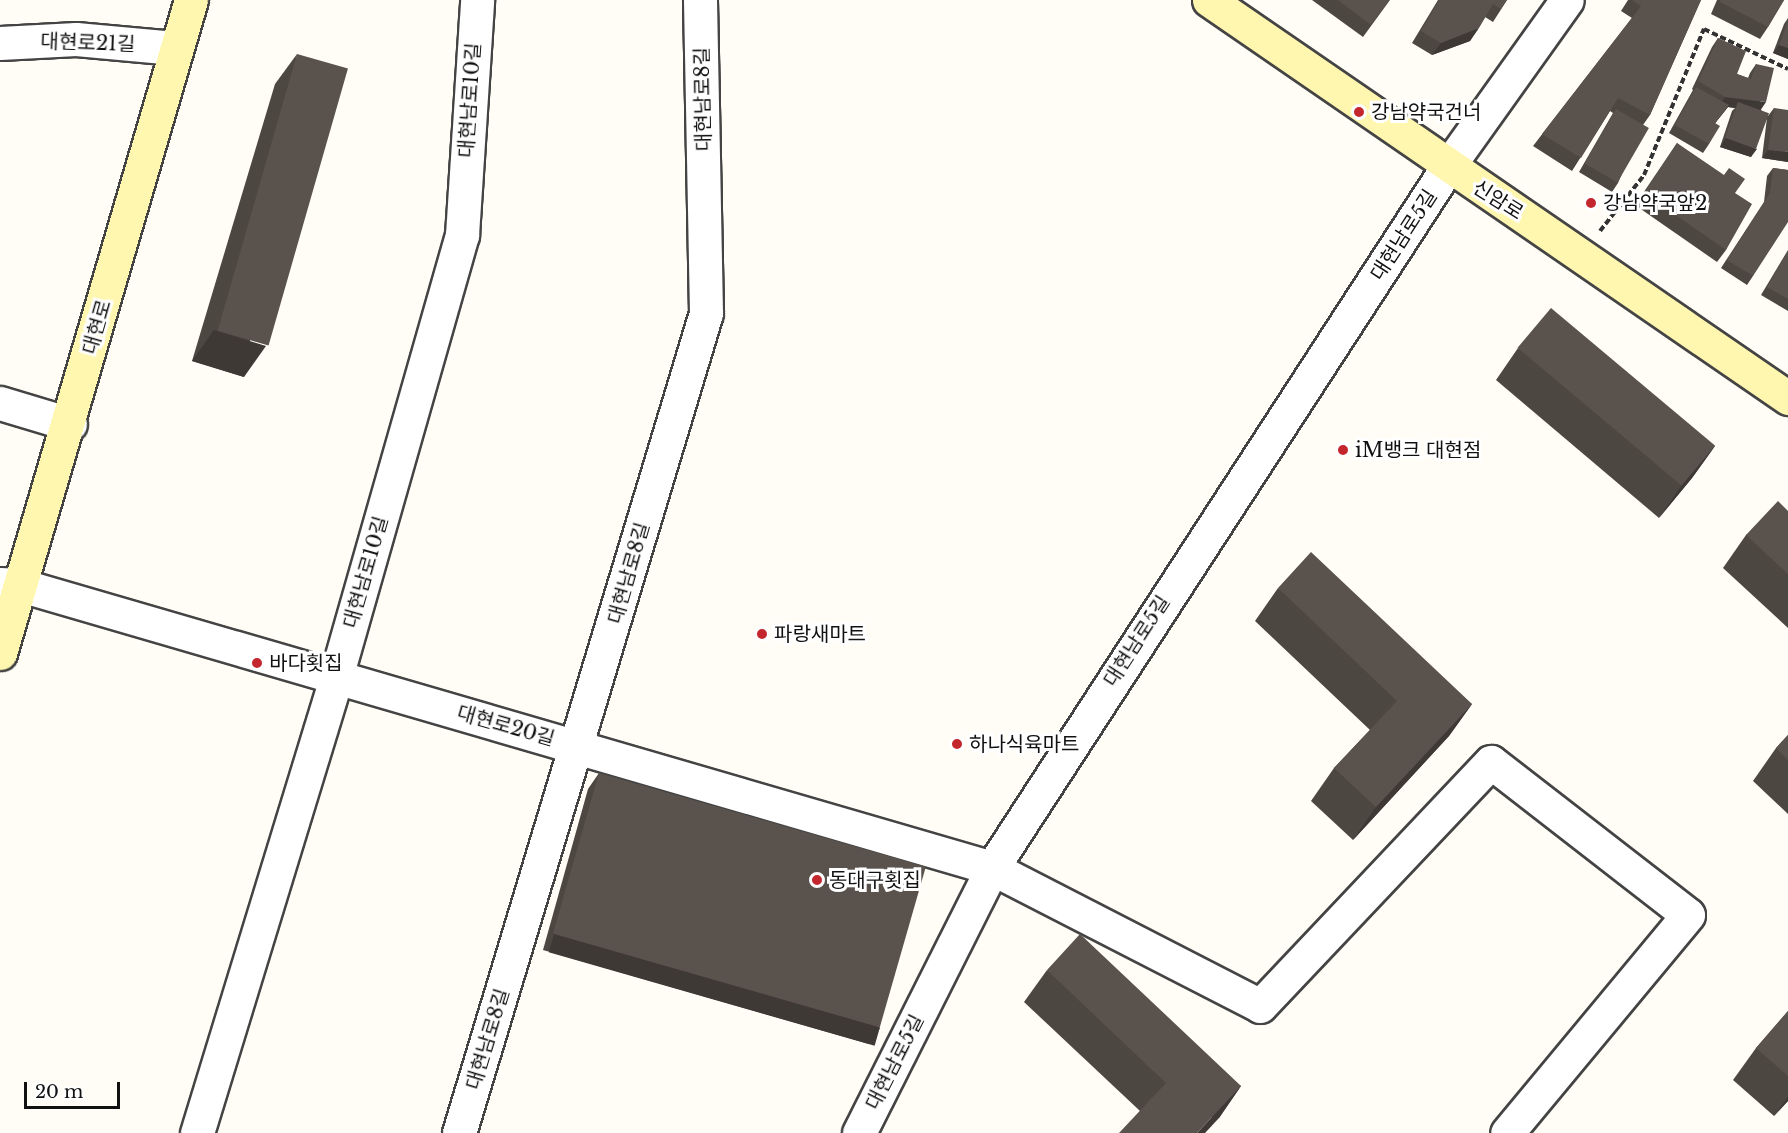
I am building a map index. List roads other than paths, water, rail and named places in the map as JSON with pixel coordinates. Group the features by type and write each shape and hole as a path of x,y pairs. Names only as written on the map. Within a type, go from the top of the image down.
{"main road":[{"name":"대현로","path":"0,652 10,585 69,424 175,48 191,0"},
{"name":"신암로","path":"1209,0 1448,168 1584,253 1788,398"}],"street":[{"name":"대현남로10길","path":"197,1133 336,677 462,235 477,0"},
{"name":"대현남로8길","path":"459,1133 578,747 706,313 700,0"},
{"name":"대현남로5길","path":"859,1133 992,868 1448,168 1567,0"},
{"name":"대현로21길","path":"0,43 76,39 175,48"},
{"path":"0,403 69,424"},
{"name":"대현로20길","path":"10,585 336,677 992,868 1260,1006 1491,762 1688,915 1507,1133"}],"place":[{"name":"강남약국건너","path":"1359,112"},
{"name":"강남약국앞2","path":"1591,203"},
{"name":"iM뱅크 대현점","path":"1343,450"},
{"name":"파랑새마트","path":"762,634"},
{"name":"바다횟집","path":"257,663"},
{"name":"하나식육마트","path":"957,744"},
{"name":"동대구횟집","path":"817,880"}]}
